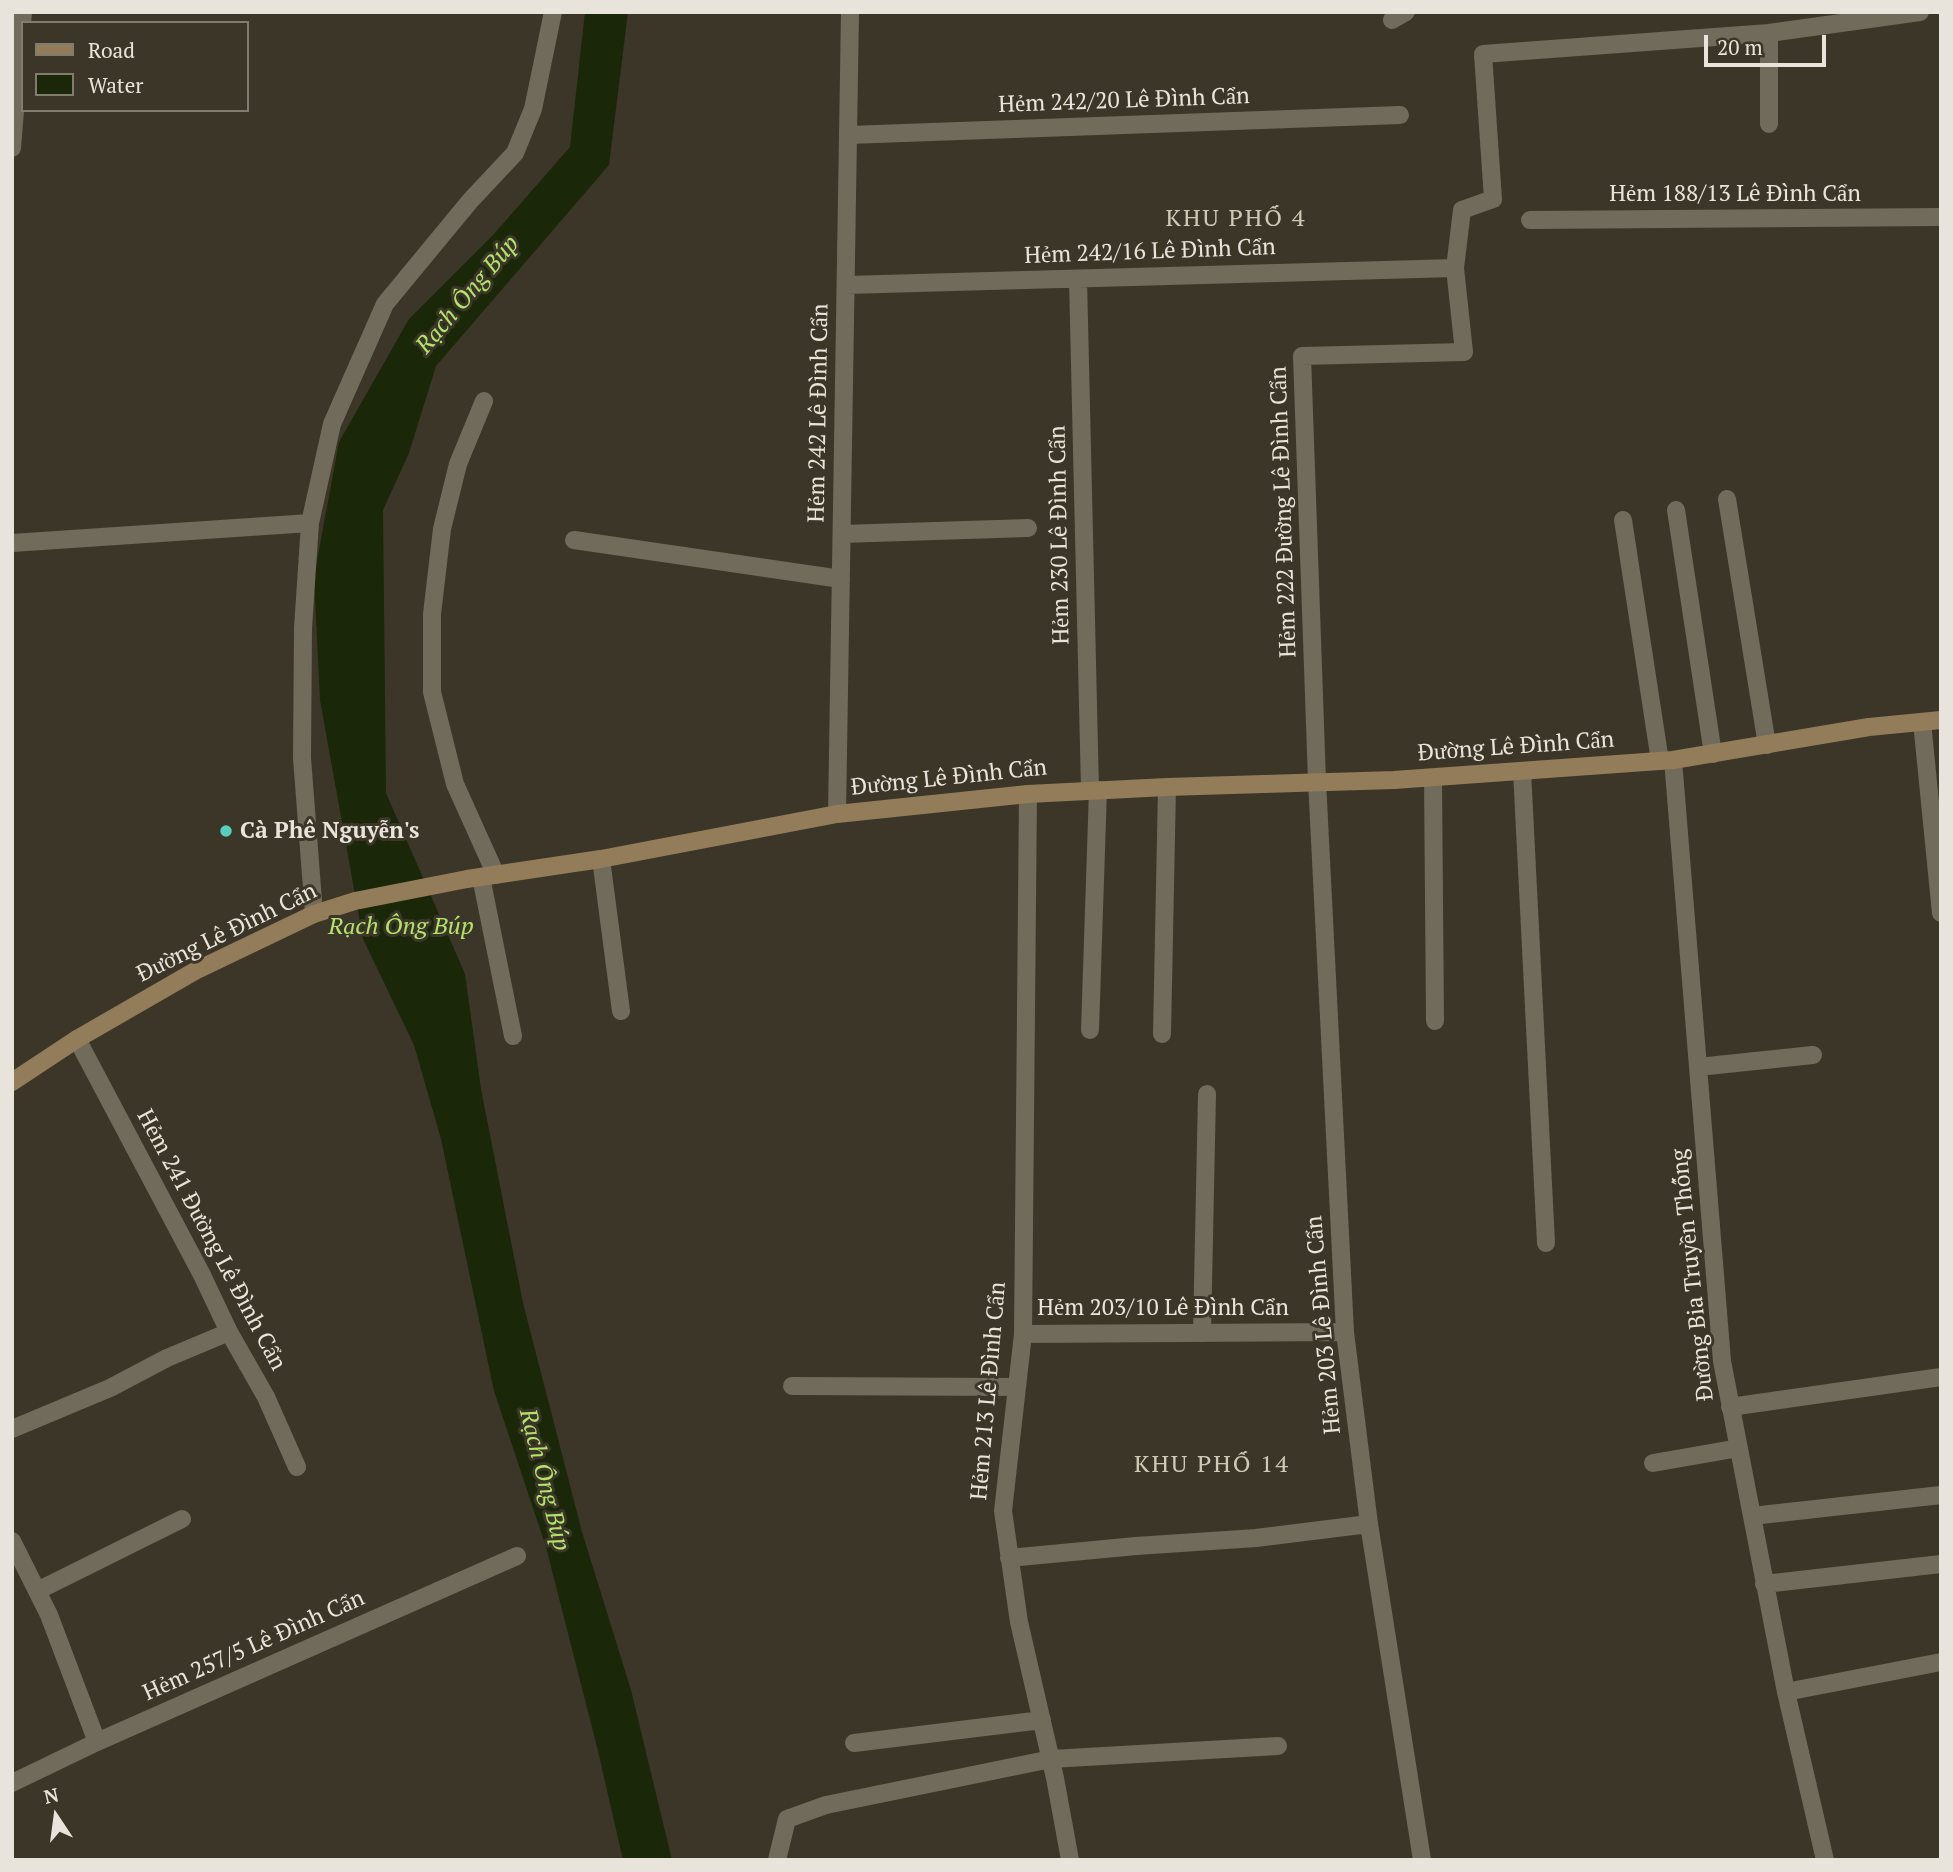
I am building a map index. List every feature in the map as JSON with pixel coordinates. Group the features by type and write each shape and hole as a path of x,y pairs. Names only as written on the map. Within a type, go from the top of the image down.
{"street":[{"path":"314,914 302,758 303,628 310,523 332,424 385,303 470,201 516,153 533,109 552,12"},
{"name":"Hẻm 242 Lê Đình Cẩn","path":"837,814 850,12"},
{"path":"1769,124 1769,33 1920,12"},
{"name":"Hẻm 222 Đường Lê Đình Cẩn","path":"1317,781 1302,356 1464,352 1455,268 1462,210 1493,199 1483,54 1769,33"},
{"path":"12,148 21,37"},
{"name":"Hẻm 242/20 Lê Đình Cẩn","path":"849,135 1400,115"},
{"name":"Hẻm 188/13 Lê Đình Cẩn","path":"1530,220 1941,217"},
{"name":"Hẻm 242/16 Lê Đình Cẩn","path":"846,285 1455,268"},
{"name":"Hẻm 230 Lê Đình Cẩn","path":"1078,279 1094,790 1090,1030"},
{"path":"484,401 458,464 442,529 432,614 432,692 482,877 513,1036"},
{"path":"1727,499 1767,745"},
{"path":"1676,510 1713,754"},
{"name":"Đường Bia Truyền Thống","path":"1623,520 1667,761 1698,1068 1722,1361 1786,1692 1825,1860"},
{"path":"12,543 310,523"},
{"path":"842,534 1028,528"},
{"path":"575,540 841,579"},
{"name":"Đường Lê Đình Cẩn","path":"12,1082 77,1039 195,971 314,914 355,901 482,877 601,859 837,814 1028,794 1433,778 1667,761 1869,727 1941,720"},
{"path":"1922,722 1941,913"},
{"path":"1522,771 1546,1243"},
{"path":"1433,778 1435,1021"},
{"name":"Hẻm 203 Lê Đình Cẩn","path":"1317,781 1345,1332 1369,1524 1422,1860"},
{"path":"1162,1034 1167,787"},
{"name":"Hẻm 213 Lê Đình Cẩn","path":"1028,794 1023,1334 1003,1511 1019,1622 1051,1759 1070,1860"},
{"path":"601,859 621,1011"},
{"name":"Hẻm 241 Đường Lê Đình Cẩn","path":"77,1039 202,1275 229,1332 266,1397 297,1467"},
{"path":"1698,1068 1813,1055"},
{"path":"1202,1333 1207,1094"},
{"path":"12,1429 110,1388 167,1358 229,1332"},
{"name":"Hẻm 203/10 Lê Đình Cẩn","path":"1023,1334 1345,1332"},
{"path":"1730,1406 1941,1377"},
{"path":"792,1386 1016,1387"},
{"path":"1653,1463 1739,1448"},
{"path":"1752,1516 1941,1495"},
{"path":"37,1591 182,1519"},
{"path":"1009,1558 1256,1538 1369,1524"},
{"path":"12,1541 49,1615 97,1742"},
{"name":"Hẻm 257/5 Lê Đình Cẩn","path":"12,1783 97,1742 517,1556"},
{"path":"1764,1584 1941,1564"},
{"path":"1786,1692 1941,1662"},
{"path":"854,1743 1042,1720"},
{"path":"777,1860 787,1819 826,1805 1051,1759 1278,1746"}],"water":[{"name":"Rạch Ông Búp","path":"585,12 628,12 609,165 436,366 409,453 383,510 386,793 465,974 481,1089 523,1303 582,1532 631,1690 672,1860 623,1860 546,1547 494,1391 441,1139 414,1045 363,939 320,700 314,577 339,442 409,319 494,234 570,147"}],"place":[{"name":"Cà Phê Nguyễn's","path":"226,831"}],"district":[{"name":"KHU PHỐ 4","path":"1236,219"},
{"name":"KHU PHỐ 14","path":"1212,1465"}]}
